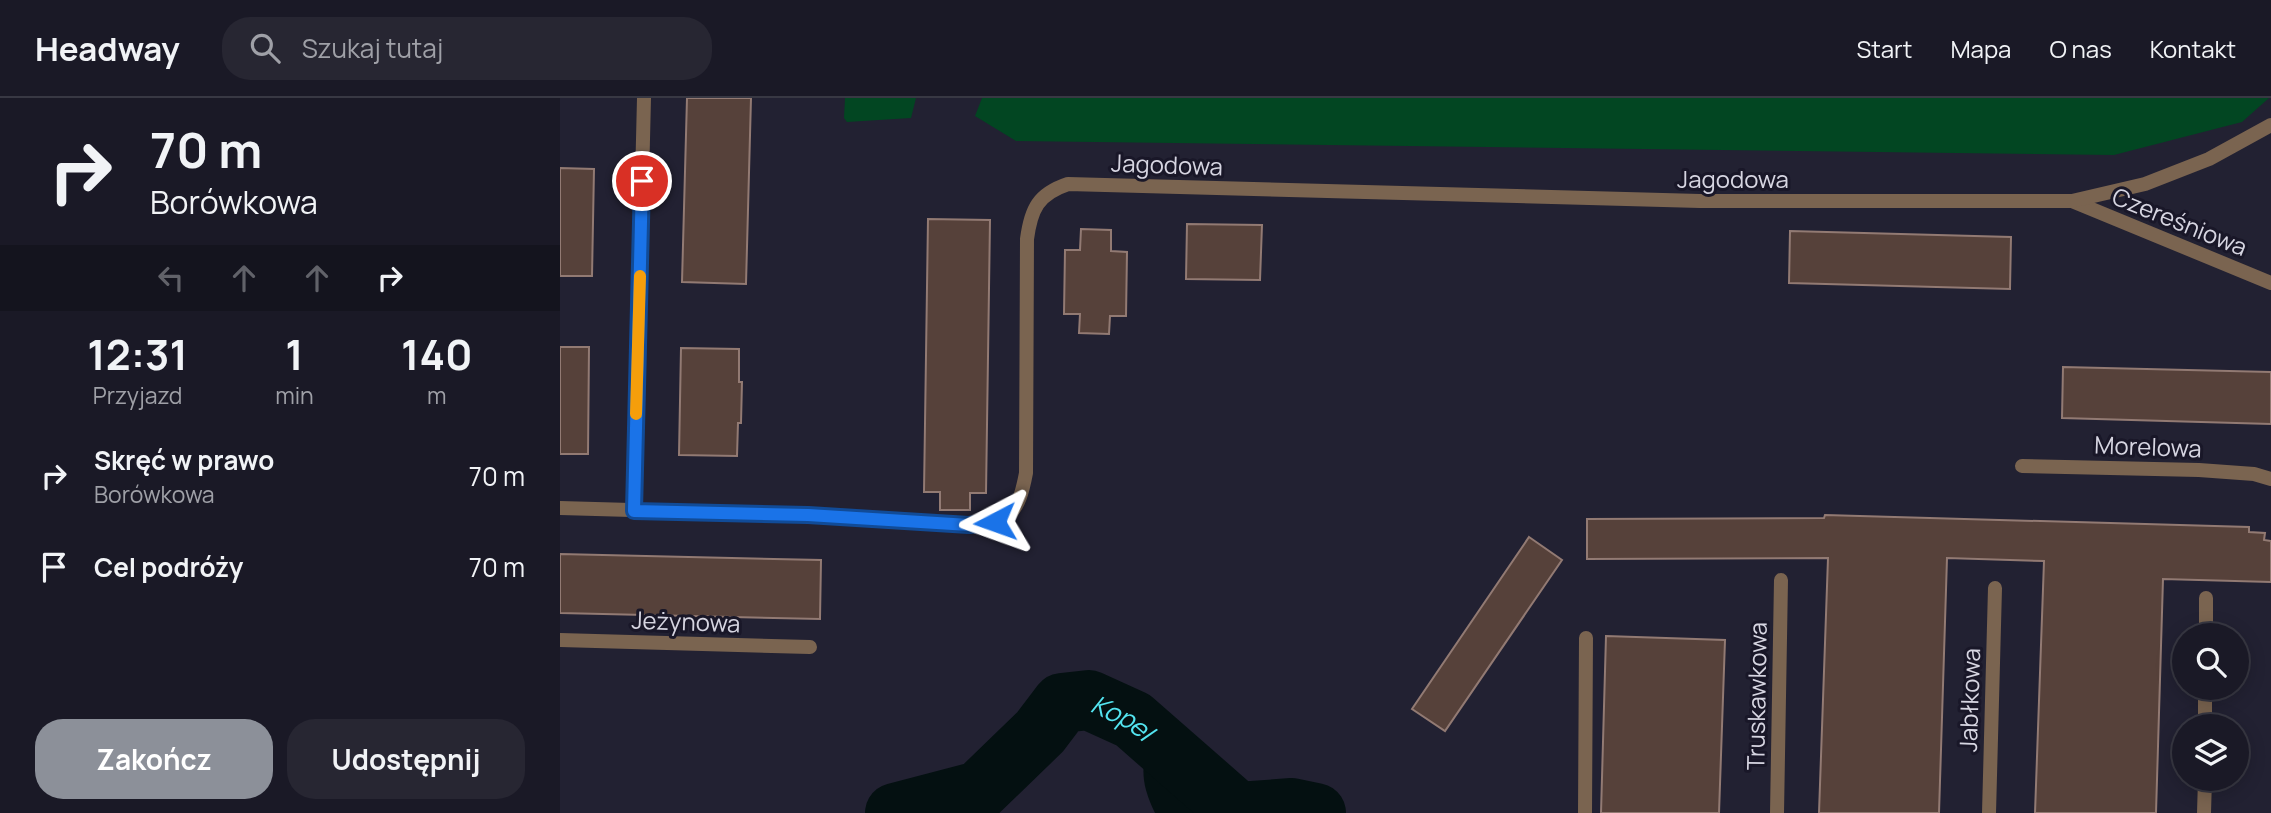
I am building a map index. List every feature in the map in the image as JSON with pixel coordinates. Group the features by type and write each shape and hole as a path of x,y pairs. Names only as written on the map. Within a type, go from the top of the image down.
{"street":[{"path":"634,511 644,98"},
{"path":"2072,201 2146,184 2208,159 2271,125"},
{"name":"Jagodowa","path":"560,508 808,515 969,525 995,522 1013,512 1022,496 1026,473 1027,239 1030,220 1040,200 1051,190 1068,184 1700,201 2072,201"},
{"name":"Czereśniowa","path":"2072,201 2271,283"},
{"name":"Morelowa","path":"2022,466 2199,470 2254,474 2271,479"},
{"name":"Truskawkowa","path":"1777,813 1781,580"},
{"name":"Jabłkowa","path":"1989,813 1995,588"},
{"path":"2206,598 2206,623"},
{"path":"1585,813 1586,638"},
{"name":"Jeżynowa","path":"560,640 810,647"},
{"path":"2204,813 2205,791"}],"green space":[{"path":"845,98 916,98 911,118 847,122 844,118"},
{"path":"982,98 2269,98 2242,122 2114,155 1016,141 975,116"}],"shaded area":[{"path":"1172,728 1218,757 1254,798 1237,813 1155,813 1144,783 1145,756 1150,734"}],"building":[{"path":"687,98 751,98 746,284 682,282"},
{"path":"560,168 594,169 592,276 560,276"},
{"path":"928,219 990,220 986,493 970,493 970,510 940,510 940,492 924,492"},
{"path":"1187,224 1262,225 1260,280 1186,279"},
{"path":"1081,229 1111,230 1111,251 1127,252 1126,316 1110,316 1109,334 1079,333 1080,314 1064,314 1065,250 1080,250"},
{"path":"1790,231 2011,237 2010,289 1789,283"},
{"path":"560,347 589,347 588,454 560,454"},
{"path":"681,348 739,349 739,382 742,382 737,456 679,455"},
{"path":"2063,367 2271,372 2271,424 2062,418"},
{"path":"1825,515 2249,527 2249,532 2265,533 2264,540 2271,541 2271,582 2163,579 2156,813 2035,813 2044,561 1947,558 1939,813 1819,813 1828,558 1587,559 1587,519 1824,518"},
{"path":"1529,537 1562,560 1445,731 1412,709"},
{"path":"560,554 821,560 820,619 560,613"},
{"path":"1606,636 1725,640 1719,813 1601,813"}],"waterway":[{"name":"Kopel","path":"895,813 979,791 1040,732 1062,703 1089,700 1133,720 1238,812 1292,808 1316,813"}],"slow traffic":[{"path":"636,414 640,276"}],"route":[{"path":"642,181 634,511 808,515 969,525 995,522"}]}
